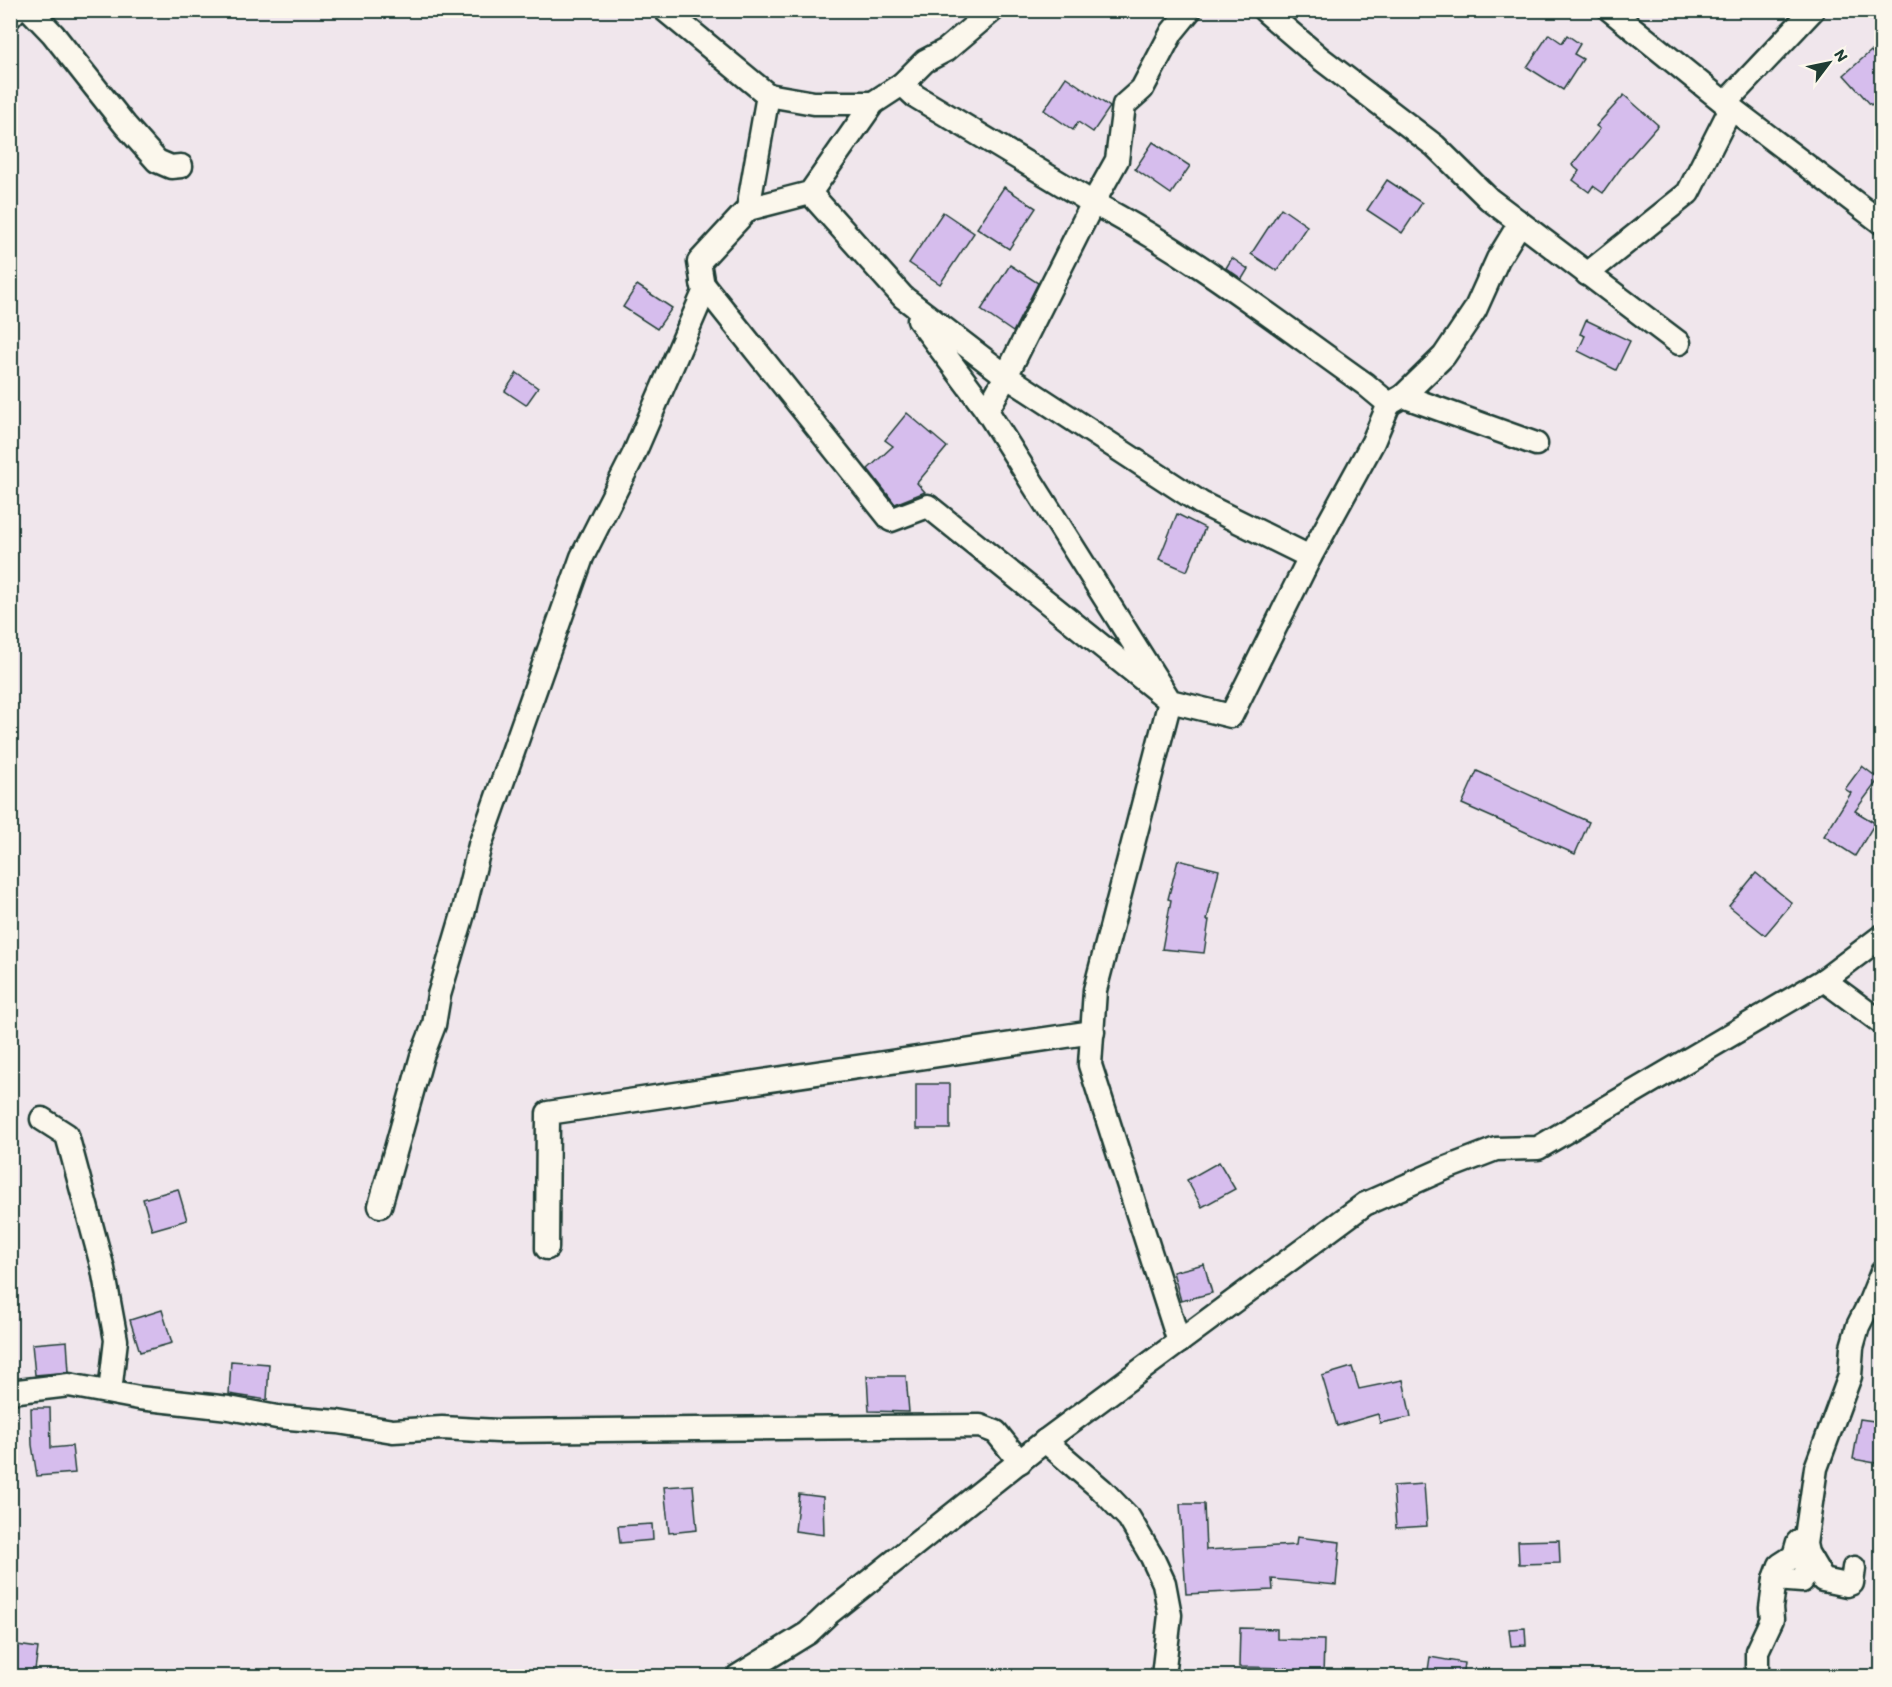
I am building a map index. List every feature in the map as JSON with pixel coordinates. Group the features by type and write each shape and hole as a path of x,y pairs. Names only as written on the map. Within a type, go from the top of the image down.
{"street":[{"path":"10,17 16,10"},
{"path":"30,10 53,34 125,125 157,161 171,167 181,166"},
{"path":"665,10 768,95 814,103 873,103"},
{"path":"748,209 810,194 873,103 902,84 925,61 946,50 993,10"},
{"path":"987,411 1117,159 1124,105 1143,89 1172,32 1190,10"},
{"path":"1264,10 1320,58 1435,146 1489,199 1678,343"},
{"path":"1610,10 1728,105 1881,222"},
{"path":"1587,274 1688,193 1728,105 1813,10"},
{"path":"902,84 915,96 1093,203 1138,226 1365,384 1396,400 1536,444"},
{"path":"380,1206 422,1056 434,1024 439,995 474,874 480,845 582,557 633,456 704,292 699,262 748,209 768,95"},
{"path":"810,194 903,297 987,411 1170,701 1095,990 1090,1065 1179,1342"},
{"path":"702,283 891,520 928,506 1170,701 1231,716 1310,557 1396,400 1444,356 1475,310 1498,259 1520,222"},
{"path":"903,297 1006,376 1201,503 1310,557"},
{"path":"738,1677 808,1633 828,1614 1045,1442 1365,1204 1496,1149 1538,1148 1824,980 1881,936"},
{"path":"1824,980 1881,1023"},
{"path":"547,1248 548,1113 1093,1032"},
{"path":"42,1119 67,1135 103,1269 116,1340 110,1392"},
{"path":"1854,1568 1852,1583 1847,1585 1823,1580 1811,1560 1805,1537 1816,1468 1850,1376 1852,1347 1858,1326 1875,1306 1881,1272"},
{"path":"10,1392 69,1384 277,1417 338,1422 393,1431 442,1428 498,1431 981,1426 996,1432 1020,1462"},
{"path":"1045,1442 1102,1490 1129,1518 1152,1557 1164,1583 1170,1615 1163,1677"},
{"path":"1757,1677 1757,1651 1772,1619 1771,1608 1775,1579 1780,1565 1794,1556 1798,1542 1805,1537"},
{"path":"1775,1579 1802,1581 1811,1560"}],"building":[{"path":"1549,34 1562,43 1567,35 1580,44 1574,54 1583,59 1563,90 1527,67"},
{"path":"1871,51 1881,64 1881,96 1871,105 1844,75"},
{"path":"1066,77 1110,107 1093,132 1078,122 1073,130 1044,110"},
{"path":"1624,95 1658,125 1623,165 1603,193 1593,186 1589,192 1573,180 1579,171 1572,165 1600,129 1596,126"},
{"path":"1153,142 1190,166 1171,194 1135,169"},
{"path":"1387,180 1422,203 1402,233 1367,210"},
{"path":"1004,187 1036,208 1009,249 977,228"},
{"path":"1281,208 1307,226 1277,271 1251,254"},
{"path":"943,212 974,233 940,284 909,263"},
{"path":"1232,258 1248,269 1242,279 1226,268"},
{"path":"1010,265 1038,283 1013,332 981,310"},
{"path":"637,285 672,308 657,329 623,307"},
{"path":"1586,320 1630,341 1616,370 1578,351 1585,336 1580,334"},
{"path":"517,373 538,388 526,405 505,391"},
{"path":"907,413 947,447 917,483 925,492 895,504 868,469 893,446 885,440"},
{"path":"1177,514 1205,528 1187,571 1159,559"},
{"path":"1862,766 1879,779 1855,811 1875,823 1855,856 1824,836 1851,793 1845,789"},
{"path":"1477,771 1589,822 1575,854 1462,804"},
{"path":"1178,860 1219,870 1207,920 1209,920 1204,953 1162,949 1171,900 1168,899"},
{"path":"1756,873 1792,903 1765,935 1729,906"},
{"path":"916,1084 950,1084 950,1129 916,1129"},
{"path":"1219,1162 1235,1189 1202,1207 1187,1180"},
{"path":"178,1189 187,1220 152,1230 143,1199"},
{"path":"1204,1264 1212,1293 1181,1301 1173,1272"},
{"path":"162,1310 172,1343 140,1352 130,1320"},
{"path":"67,1341 69,1372 35,1375 32,1344"},
{"path":"231,1361 269,1364 267,1400 229,1394"},
{"path":"1352,1367 1359,1389 1403,1380 1411,1417 1380,1423 1378,1414 1337,1426 1322,1376"},
{"path":"867,1376 906,1376 909,1412 869,1411"},
{"path":"31,1408 50,1408 51,1448 72,1446 75,1473 37,1476 32,1445"},
{"path":"1860,1419 1881,1422 1881,1464 1853,1459"},
{"path":"1424,1484 1427,1526 1396,1528 1393,1486"},
{"path":"693,1485 697,1530 669,1533 664,1487"},
{"path":"799,1494 823,1497 824,1535 795,1531"},
{"path":"1180,1504 1204,1504 1206,1550 1296,1545 1297,1537 1340,1542 1336,1585 1272,1579 1273,1590 1186,1594"},
{"path":"652,1524 653,1540 620,1543 618,1526"},
{"path":"1559,1540 1560,1563 1519,1564 1518,1541"},
{"path":"1240,1628 1277,1629 1277,1639 1324,1640 1323,1677 1287,1677 1288,1668 1239,1667"},
{"path":"1525,1628 1526,1645 1511,1646 1509,1629"},
{"path":"10,1644 38,1648 34,1677 10,1677"},
{"path":"1430,1657 1464,1663 1462,1677 1427,1677"}]}
